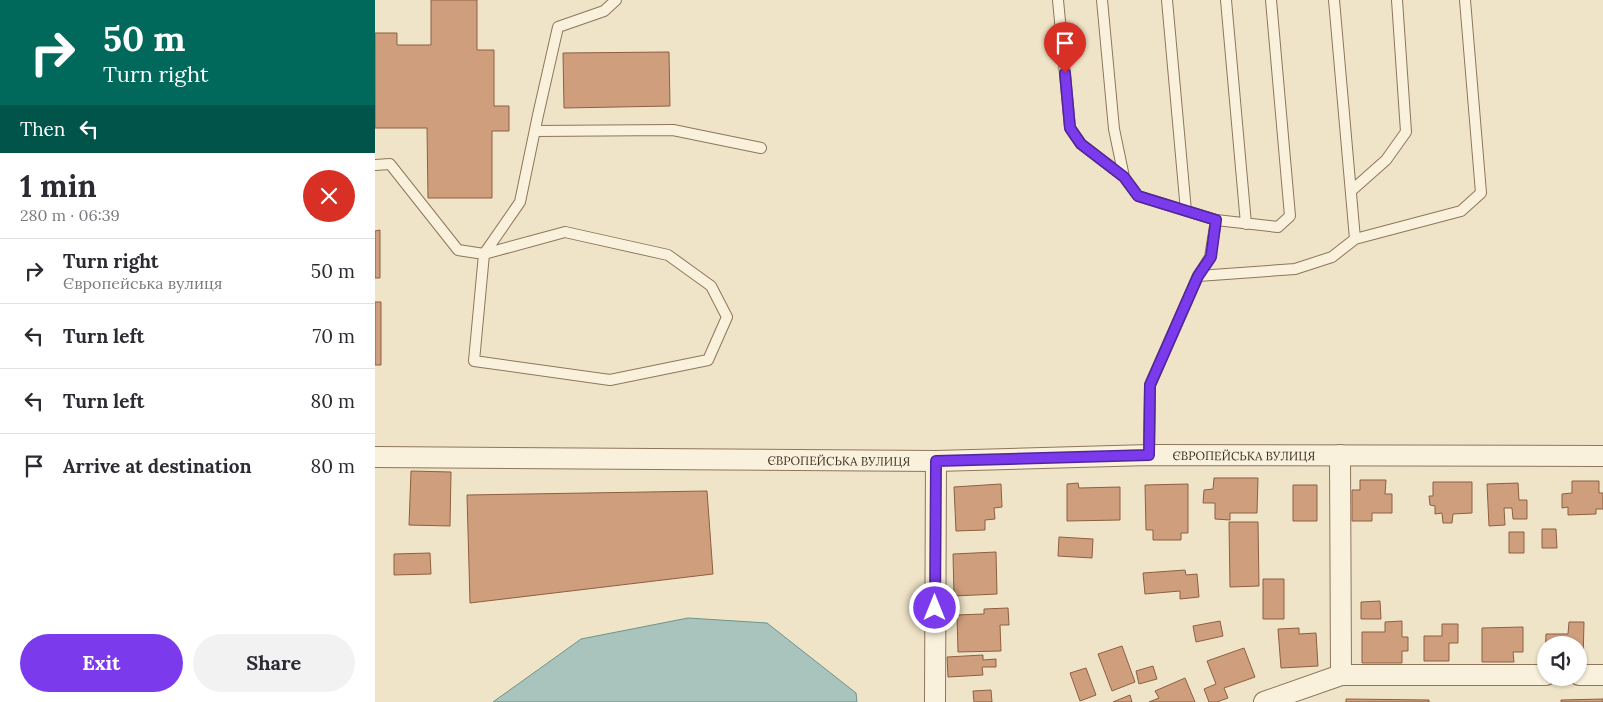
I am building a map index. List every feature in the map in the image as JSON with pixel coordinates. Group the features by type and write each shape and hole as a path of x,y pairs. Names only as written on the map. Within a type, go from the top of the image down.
{"street":[{"name":"ЄВРОПЕЙСЬКА ВУЛИЦЯ","path":"375,457 936,461 1149,455 1603,456"},
{"path":"1340,455 1341,676"},
{"path":"935,702 936,461"},
{"path":"1264,702 1341,676 1537,675"},
{"path":"1587,675 1603,675"}],"lane":[{"path":"375,165 390,164 458,250 484,254 565,232 668,255 711,286 727,318 708,360 610,380 474,360 484,254 520,202 558,27 604,11 616,0"},
{"path":"1058,0 1070,128 1081,144 1124,177 1138,196 1216,220 1278,227 1290,216 1271,0"},
{"path":"1102,0 1114,130 1124,177"},
{"path":"1167,0 1186,211"},
{"path":"1225,0 1246,224"},
{"path":"1334,0 1355,239"},
{"path":"1351,191 1386,160 1406,132 1397,0"},
{"path":"1198,276 1295,269 1332,257 1355,239 1461,211 1481,193 1465,0"},
{"path":"535,131 673,130 761,148"},
{"path":"1149,455 1150,385 1198,276 1211,257 1216,220"}],"water":[{"path":"688,618 767,623 856,693 857,702 493,702 581,639"}],"building":[{"path":"431,0 477,0 477,50 494,50 494,106 509,106 509,131 492,131 492,198 428,198 427,128 375,128 375,33 397,33 397,45 431,45"},
{"path":"669,52 670,106 564,108 563,53"},
{"path":"380,230 380,278 375,278 375,231"},
{"path":"375,302 381,302 381,365 375,365"},
{"path":"411,471 451,472 450,526 409,525"},
{"path":"1214,478 1258,478 1257,513 1230,513 1230,520 1215,519 1215,503 1203,503 1204,490 1213,489"},
{"path":"1360,480 1386,480 1385,494 1392,494 1392,513 1372,513 1372,521 1352,521 1352,490 1360,490"},
{"path":"1572,481 1599,481 1599,493 1603,493 1603,509 1596,509 1596,514 1568,515 1568,507 1562,508 1562,494 1572,493"},
{"path":"1433,482 1472,482 1472,513 1453,514 1452,523 1443,523 1442,513 1435,514 1435,506 1430,505 1429,496 1433,496"},
{"path":"1078,483 1079,488 1120,487 1120,520 1067,521 1067,484"},
{"path":"1518,483 1519,500 1527,500 1527,519 1513,519 1512,508 1504,508 1505,525 1489,526 1487,484"},
{"path":"1001,484 1002,507 994,508 995,519 985,520 985,530 956,531 954,487"},
{"path":"1188,484 1188,533 1181,533 1181,540 1153,540 1153,530 1146,530 1145,485"},
{"path":"1293,485 1317,485 1317,521 1293,521"},
{"path":"707,491 713,574 470,603 467,495"},
{"path":"1229,522 1258,522 1259,586 1230,587"},
{"path":"1542,529 1556,529 1557,548 1542,548"},
{"path":"1509,532 1524,532 1524,553 1509,553"},
{"path":"1059,537 1093,539 1092,558 1058,556"},
{"path":"996,552 997,594 954,596 953,554"},
{"path":"430,553 431,574 394,575 394,554"},
{"path":"1185,570 1186,575 1197,574 1199,597 1180,599 1180,591 1145,594 1143,573"},
{"path":"1263,579 1284,579 1284,619 1263,619"},
{"path":"1380,601 1381,619 1361,619 1361,602"},
{"path":"1008,608 1009,625 1000,625 1001,651 958,652 957,615 984,614 984,609"},
{"path":"1220,621 1223,636 1196,642 1193,626"},
{"path":"1402,621 1402,637 1408,637 1408,651 1402,651 1402,663 1362,663 1362,632 1385,632 1385,622"},
{"path":"1569,622 1584,622 1584,636 1546,636 1546,634 1568,634"},
{"path":"1442,624 1458,624 1458,643 1449,643 1449,661 1424,661 1424,636 1442,636"},
{"path":"1523,627 1523,652 1513,652 1514,662 1482,662 1482,628"},
{"path":"1299,628 1299,634 1316,633 1318,666 1281,668 1278,629"},
{"path":"1122,646 1135,682 1112,691 1098,654"},
{"path":"1244,648 1255,677 1224,688 1228,698 1217,702 1209,702 1204,689 1216,684 1207,661"},
{"path":"983,655 983,660 996,659 996,667 982,667 983,675 948,677 947,657"},
{"path":"1153,666 1157,679 1139,684 1136,671"},
{"path":"1086,668 1096,695 1080,701 1070,673"},
{"path":"1185,678 1195,702 1149,702 1159,698 1155,691"},
{"path":"991,690 992,702 974,702 973,691"},
{"path":"1130,695 1132,702 1113,702"},
{"path":"1346,699 1429,700 1429,702 1346,702"},
{"path":"1603,699 1603,702 1561,702 1561,700"}],"route":[{"path":"935,608 936,461 1149,455 1150,385 1198,276 1211,257 1216,220 1138,196 1124,177 1081,144 1070,128 1065,73"}]}
